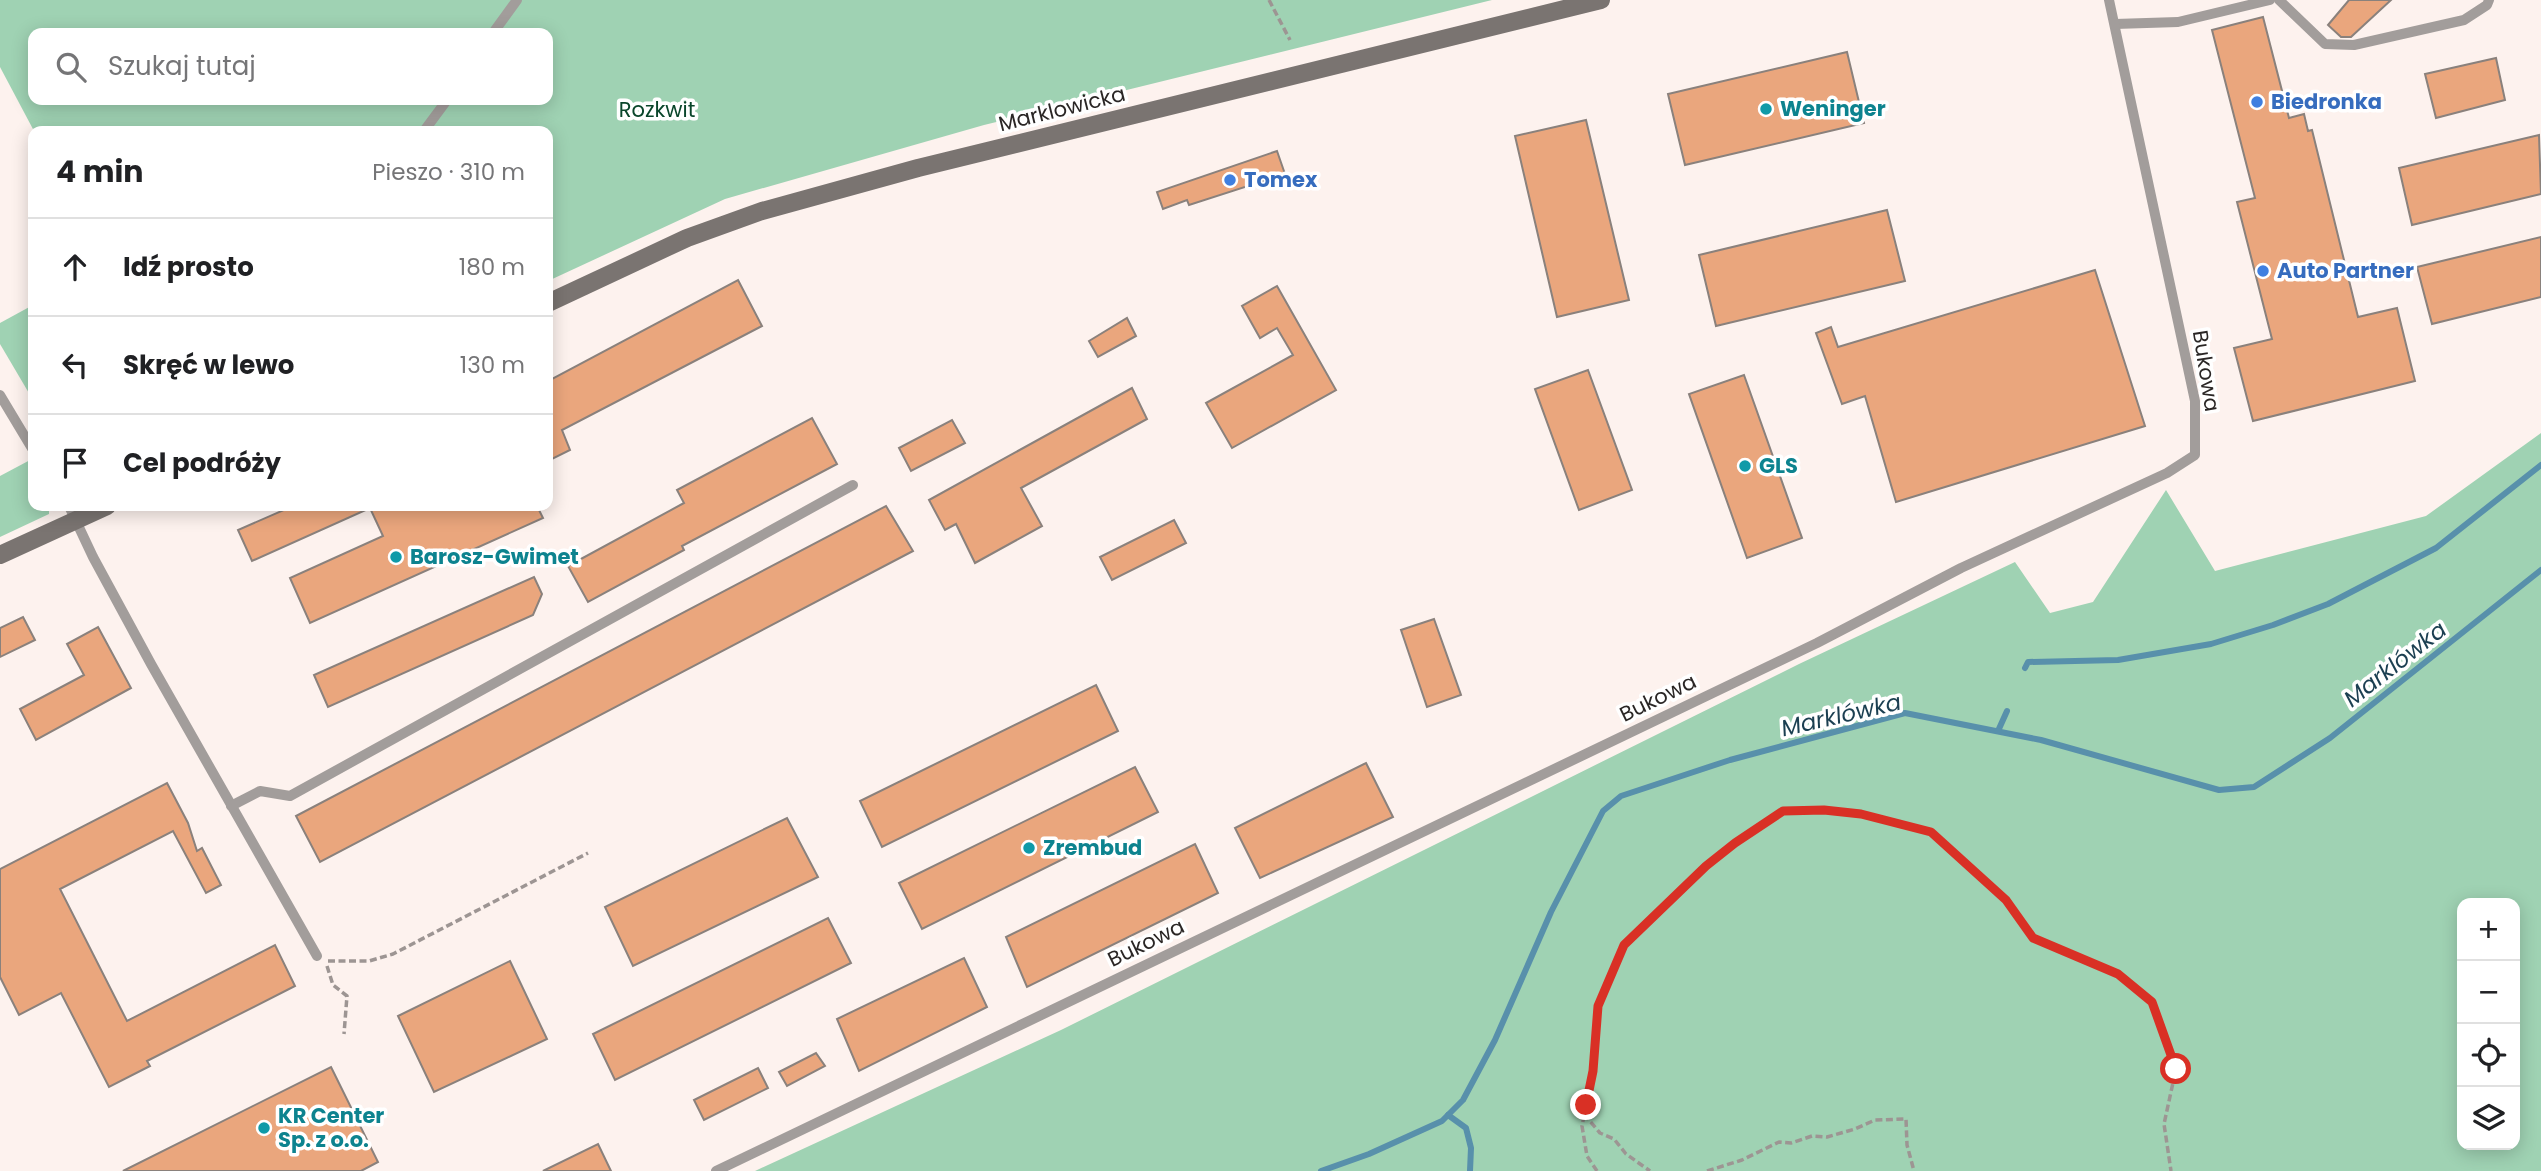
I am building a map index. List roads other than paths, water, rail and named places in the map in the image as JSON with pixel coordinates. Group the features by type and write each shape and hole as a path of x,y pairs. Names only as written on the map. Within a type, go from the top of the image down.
{"main road":[{"name":"Marklowicka","path":"553,301 687,238 762,211 918,168 1601,0"},
{"path":"0,555 72,513"}],"lane":[{"path":"497,28 517,0"},
{"name":"Bukowa","path":"716,1171 1818,643 1961,568 2167,473 2195,455 2195,401 2109,0"},
{"path":"2115,24 2178,22 2270,0"},
{"path":"2279,0 2325,44 2354,45 2464,20 2487,5 2489,0"},
{"path":"428,126 443,105"},
{"path":"0,395 28,442"},
{"path":"231,806 260,792 290,796 853,485"},
{"path":"72,513 93,557 231,806 321,958"}],"waterway":[{"path":"2025,668 2028,662 2118,660 2211,644 2328,604 2436,548 2541,465"},
{"name":"Marklówka","path":"1321,1171 1369,1154 1442,1121 1463,1100 1495,1040 1551,912 1603,811 1621,796 1730,760 1905,713 2041,740 2219,790 2254,787 2330,738 2541,570"},
{"path":"1998,731 2007,711"},
{"path":"1448,1115 1466,1128 1471,1148 1470,1171"}],"place":[{"name":"Biedronka","path":"2257,102"},
{"name":"Weninger","path":"1766,109"},
{"name":"Tomex","path":"1230,180"},
{"name":"Auto Partner","path":"2263,271"},
{"name":"GLS","path":"1745,466"},
{"name":"Barosz-Gwimet","path":"396,557"},
{"name":"Zrembud","path":"1029,848"},
{"name":"KR Center Sp. z o.o.","path":"264,1128"}],"park label":[{"name":"Rozkwit","path":"657,110"}]}
